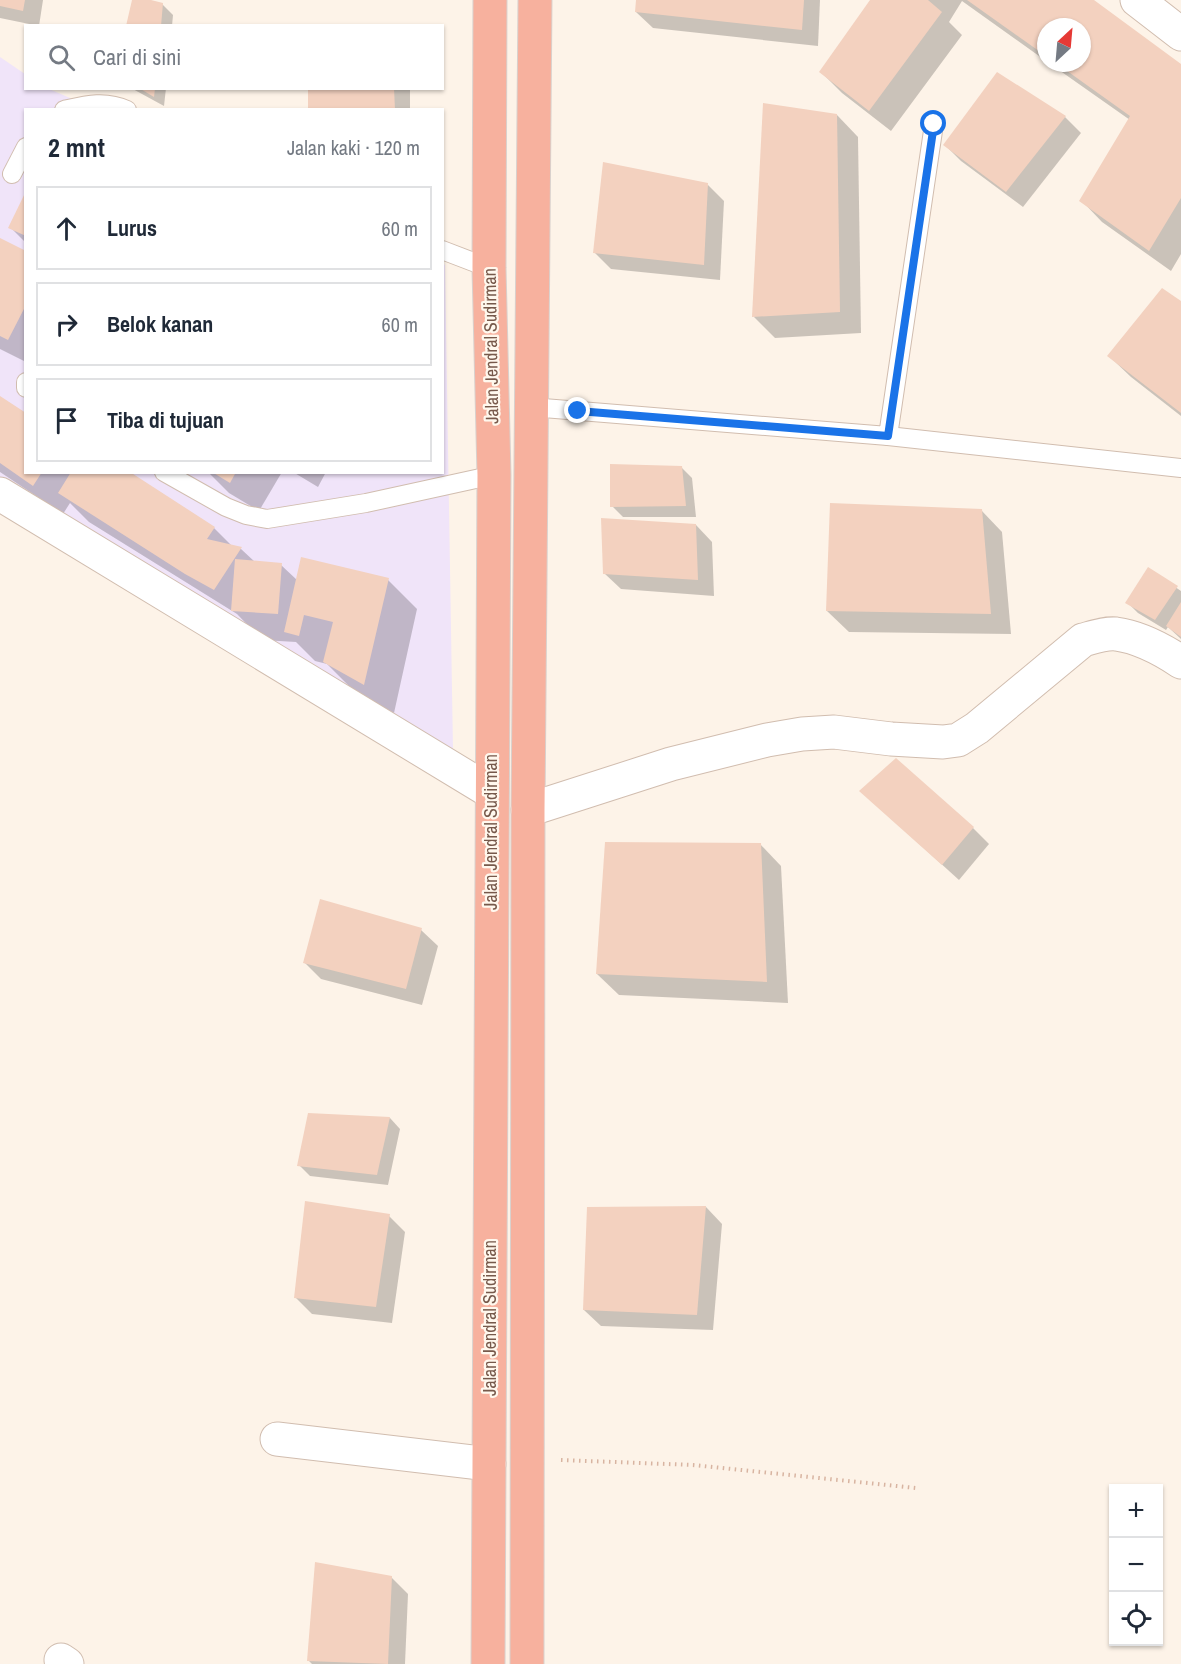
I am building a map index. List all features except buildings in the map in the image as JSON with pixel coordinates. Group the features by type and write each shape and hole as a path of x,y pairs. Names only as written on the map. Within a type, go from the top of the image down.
{"highway":[{"name":"Jalan Jendral Sudirman","path":"488,1664 494,475 489,268 490,0"},
{"name":"Jalan Jendral Sudirman","path":"527,1664 528,810 535,0"}],"street":[{"path":"1137,0 1181,34"},
{"path":"0,494 491,792"},
{"path":"528,810 671,764 767,740 802,734 834,732 902,740 943,742 958,740 977,728 1083,640 1101,634 1116,634 1135,640 1152,646 1181,662"},
{"path":"277,1439 489,1464"}],"lane":[{"path":"72,108 95,103 121,108"},
{"path":"888,436 934,124"},
{"path":"12,174 24,151"},
{"path":"444,251 489,268"},
{"path":"531,407 888,436 1181,468"},
{"path":"168,474 226,507 246,515 267,519 366,503 494,475"}],"path":[{"path":"527,1458 693,1465 916,1488"}],"shaded area":[{"path":"0,57 24,73 24,90 51,90 94,108 24,108 24,474 444,474 445,265 453,750 0,482"}],"route":[{"path":"578,411 888,436 934,124"}]}
